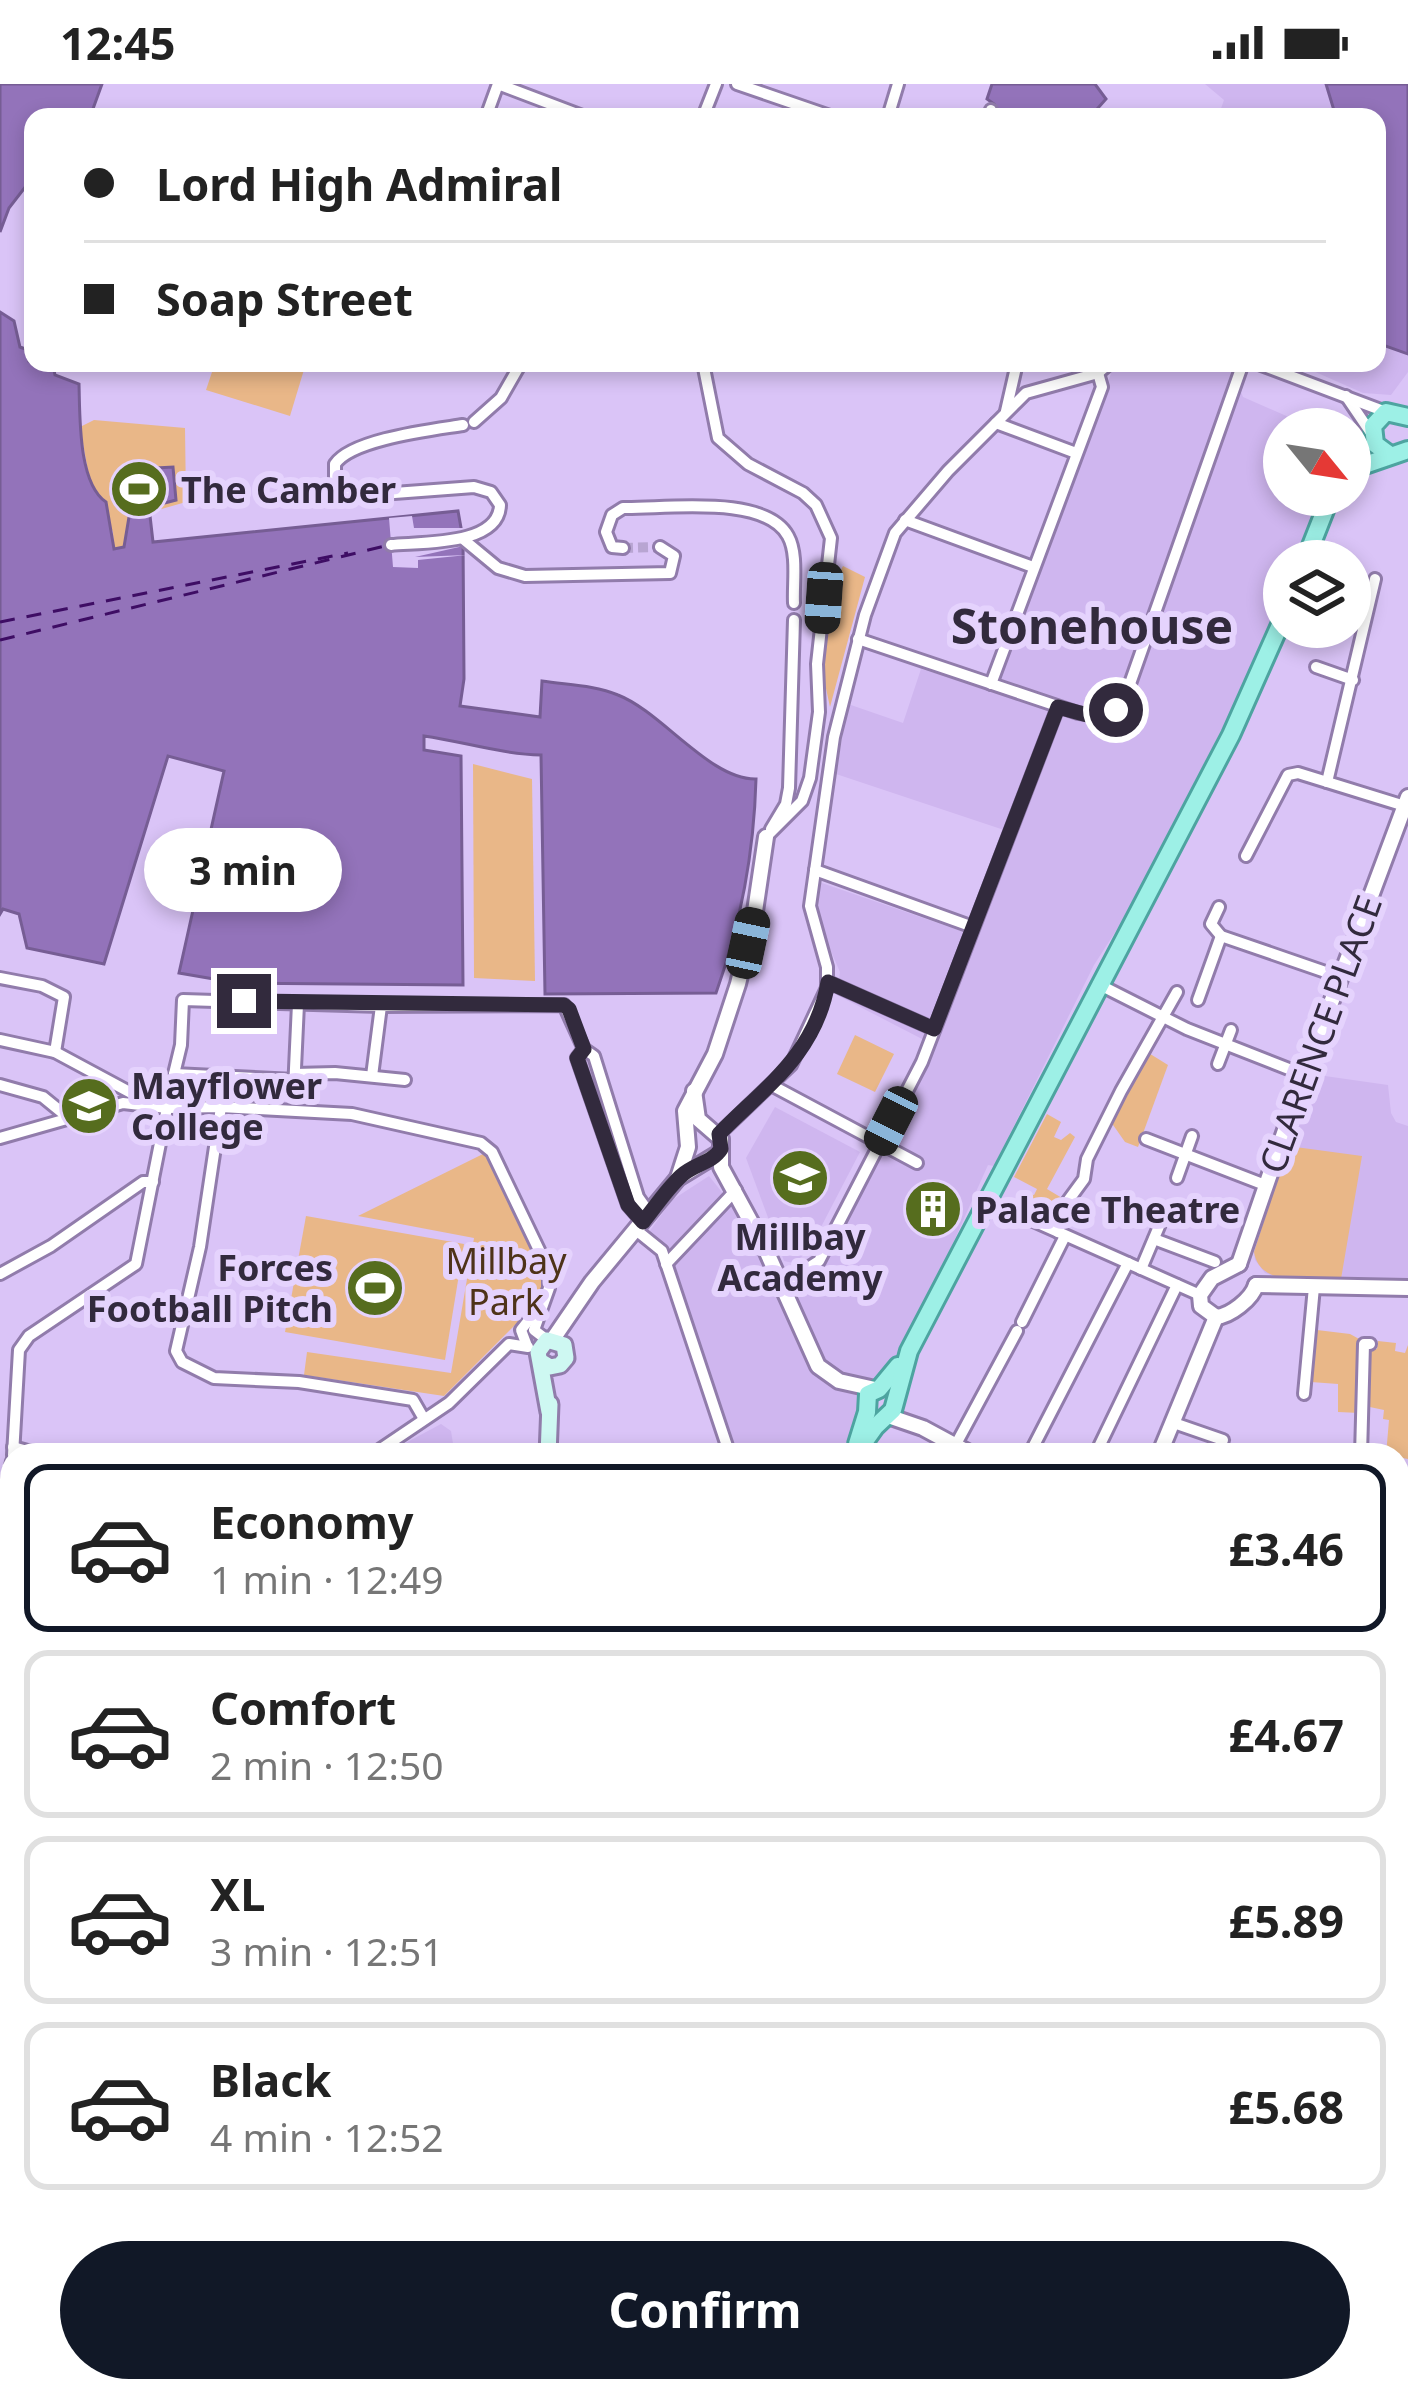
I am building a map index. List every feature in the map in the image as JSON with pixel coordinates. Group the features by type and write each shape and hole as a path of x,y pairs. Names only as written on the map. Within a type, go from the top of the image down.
{"main road":[{"path":"1371,440 1377,419 1398,408"},
{"path":"1373,437 1380,450 1399,452"},
{"path":"861,1443 1234,728 1270,648"},
{"path":"540,1358 563,1362 555,1343 539,1347 540,1358 549,1412 548,1443"}],"street":[{"path":"498,84 560,108"},
{"path":"737,84 807,108"},
{"path":"545,108 547,103"},
{"path":"391,545 463,539 498,518 500,505 491,492 474,487 352,499 337,493 333,473 341,456 408,434 468,423 496,404 516,372"},
{"path":"705,372 718,438 748,464 803,493 816,505 831,538 815,678 819,712 810,778 802,801 766,837"},
{"path":"1006,411 1015,372"},
{"path":"858,640 1058,707 1099,716 1116,710 1126,695 1240,372"},
{"path":"1281,372 1346,396 1398,408"},
{"path":"678,1178 693,1132 712,1131 773,1086 796,1056 824,1000 828,982 810,914 815,870 837,719 885,558 905,520 1026,393 1098,374 1102,387 991,684"},
{"path":"1011,385 1026,393"},
{"path":"1346,396 1373,437"},
{"path":"996,423 1076,452"},
{"path":"623,548 612,547 606,532 612,515 623,508 758,512 777,522 790,540 794,603"},
{"path":"905,520 1033,567"},
{"path":"463,539 499,568 525,576 670,573 674,556 660,547"},
{"path":"1327,782 1375,579"},
{"path":"713,1157 697,1159 688,1144 685,1111 715,1054 738,984 766,837 786,804 794,620"},
{"path":"1316,667 1353,680"},
{"path":"781,1285 816,1266 879,1144 934,1029 1058,707"},
{"path":"1246,856 1288,775 1407,803"},
{"name":"CLARENCE PLACE","path":"1239,1264 1304,1075 1407,803"},
{"path":"815,870 973,927"},
{"path":"1219,907 1210,924 1221,936 1340,977"},
{"path":"1198,1000 1221,936"},
{"path":"1253,966 1258,950"},
{"path":"0,978 42,986 64,997 55,1052"},
{"path":"828,982 934,1029"},
{"path":"1098,984 1304,1075"},
{"path":"964,1443 1062,1234 1062,1209 1084,1179 1090,1153 1177,992"},
{"path":"405,1080 372,1076 295,1081 173,1079 182,1045 183,1000 564,1005 569,1009 584,1049 593,1056 643,1222 666,1264 726,1443"},
{"path":"295,1081 298,1004"},
{"path":"372,1076 381,1006"},
{"path":"1218,1064 1232,1030"},
{"path":"0,1040 55,1052 161,1107"},
{"path":"0,1085 43,1097 70,1119"},
{"path":"773,1086 917,1163"},
{"path":"118,1087 123,1102"},
{"path":"694,1091 696,1115 712,1131 713,1157 736,1190 818,1366 947,1443"},
{"path":"0,1138 123,1102 388,1119 487,1146 549,1271 549,1288 534,1330 555,1343 572,1312 678,1178 713,1157"},
{"path":"14,1443 19,1350 28,1336 136,1264 153,1182 161,1107"},
{"path":"221,1107 200,1247 176,1351 182,1362 214,1378 299,1382 412,1400 424,1419"},
{"path":"1177,1178 1192,1136"},
{"path":"1146,1139 1265,1185"},
{"path":"1,1269 51,1246 142,1182 153,1182"},
{"path":"666,1264 736,1190"},
{"path":"994,1204 1200,1295"},
{"path":"1142,1269 1160,1224"},
{"path":"1154,1239 1215,1262"},
{"path":"1035,1443 1128,1264"},
{"path":"1239,1264 1252,1272 1256,1285 1248,1298 1216,1317 1201,1306 1200,1295 1212,1278 1239,1264"},
{"path":"1101,1443 1177,1285"},
{"path":"1256,1285 1408,1288"},
{"path":"1290,1375 1304,1387 1314,1287"},
{"path":"538,1310 521,1330 540,1358"},
{"path":"1163,1443 1216,1317"},
{"path":"389,1443 449,1402 509,1344 540,1358"},
{"path":"1361,1443 1364,1344 1370,1344"},
{"path":"1171,1422 1222,1443"}],"shaded area":[{"path":"0,84 102,84 93,108 24,108 24,189 9,208 0,232"},
{"path":"992,84 1095,84 1106,99 1098,108 994,108 987,99"},
{"path":"1205,84 1325,84 1333,108 1221,108 1224,100"},
{"path":"1326,84 1408,84 1408,354 1386,346 1386,108 1333,108"},
{"path":"0,312 14,321 24,348 24,372 54,372 79,384 85,465 106,502 114,549 124,547 137,469 173,467 176,500 149,507 153,542 458,511 463,539 460,706 540,717 542,681 600,689 652,715 721,769 756,779 745,888 716,993 545,994 541,755 424,736 424,750 461,756 463,985 237,983 179,973 224,771 168,756 104,964 27,948 19,914 3,909 0,914"},
{"path":"1386,346 1408,354 1408,372 1391,395 1363,393 1315,372 1386,372"},
{"path":"1112,372 1233,372 1243,397 1268,408 1263,408 1263,516 1312,516 1303,540 1263,540 1263,646 1256,664 1121,923 1094,965 994,1166 988,1165 910,1339 851,1443 732,1443 649,1232 672,1200 709,1176 787,1273 804,1267 868,1158 924,1040 837,995 840,972 813,910 819,882 964,932 1004,830 836,774 848,704 903,723 921,669 993,690"},
{"path":"1311,1074 1388,1085 1391,1113 1396,1122 1408,1126 1408,1281 1277,1277 1265,1273 1255,1260"},
{"name":"Millbay Academy","path":"775,1107 860,1152 808,1252 793,1263 784,1261 746,1158"},
{"path":"441,1424 451,1431 453,1443 405,1443"}],"green space":[{"path":"212,372 303,372 290,416 206,390"},
{"name":"The Camber","path":"94,420 185,428 186,502 151,512 152,542 114,550 113,532 90,482 80,427"},
{"path":"843,566 865,577 830,707 821,665 830,592"},
{"path":"473,764 532,779 535,981 474,978"},
{"path":"855,1035 894,1054 875,1092 837,1074"},
{"path":"1147,1052 1168,1065 1138,1147 1125,1142 1111,1122"},
{"path":"1047,1114 1061,1122 1054,1137 1061,1140 1070,1133 1075,1137 1047,1189 1062,1198 1057,1208 1045,1202 1041,1209 1020,1199 1023,1192 1034,1195 1037,1189 1014,1177"},
{"path":"1288,1146 1362,1156 1341,1279 1277,1277 1258,1264 1254,1252"},
{"name":"Millbay Park","path":"485,1153 544,1275 542,1298 444,1396 304,1375 307,1352 451,1373 474,1238 358,1216"},
{"name":"Forces Football Pitch","path":"306,1216 464,1244 445,1360 285,1332"},
{"path":"1317,1330 1361,1340 1360,1413 1338,1412 1338,1384 1311,1382"},
{"path":"1378,1341 1396,1343 1395,1351 1405,1353 1408,1345 1408,1443 1387,1443 1389,1420 1383,1419 1384,1410 1365,1406 1367,1347 1377,1349"}],"pier":[{"path":"412,516 414,528 466,528 468,545 415,557 467,555 418,560 418,568 393,567 389,518"}],"ferry route":[{"path":"0,640 389,545"},
{"path":"0,622 348,553"}],"tunnel":[{"path":"623,548 660,547"}],"place":[{"name":"The Camber","path":"139,489"},
{"name":"Mayflower College","path":"89,1106"},
{"name":"Millbay Academy","path":"800,1178"},
{"name":"Palace Theatre","path":"933,1209"},
{"name":"Forces Football Pitch","path":"375,1288"}],"district":[{"name":"Stonehouse","path":"1092,625"}],"route":[{"path":"244,1001 564,1005 584,1049 577,1058 628,1205 643,1222 678,1178 716,1157 722,1144 719,1134 785,1072 818,1014 828,982 934,1029 1058,707 1091,716 1116,710"}]}
